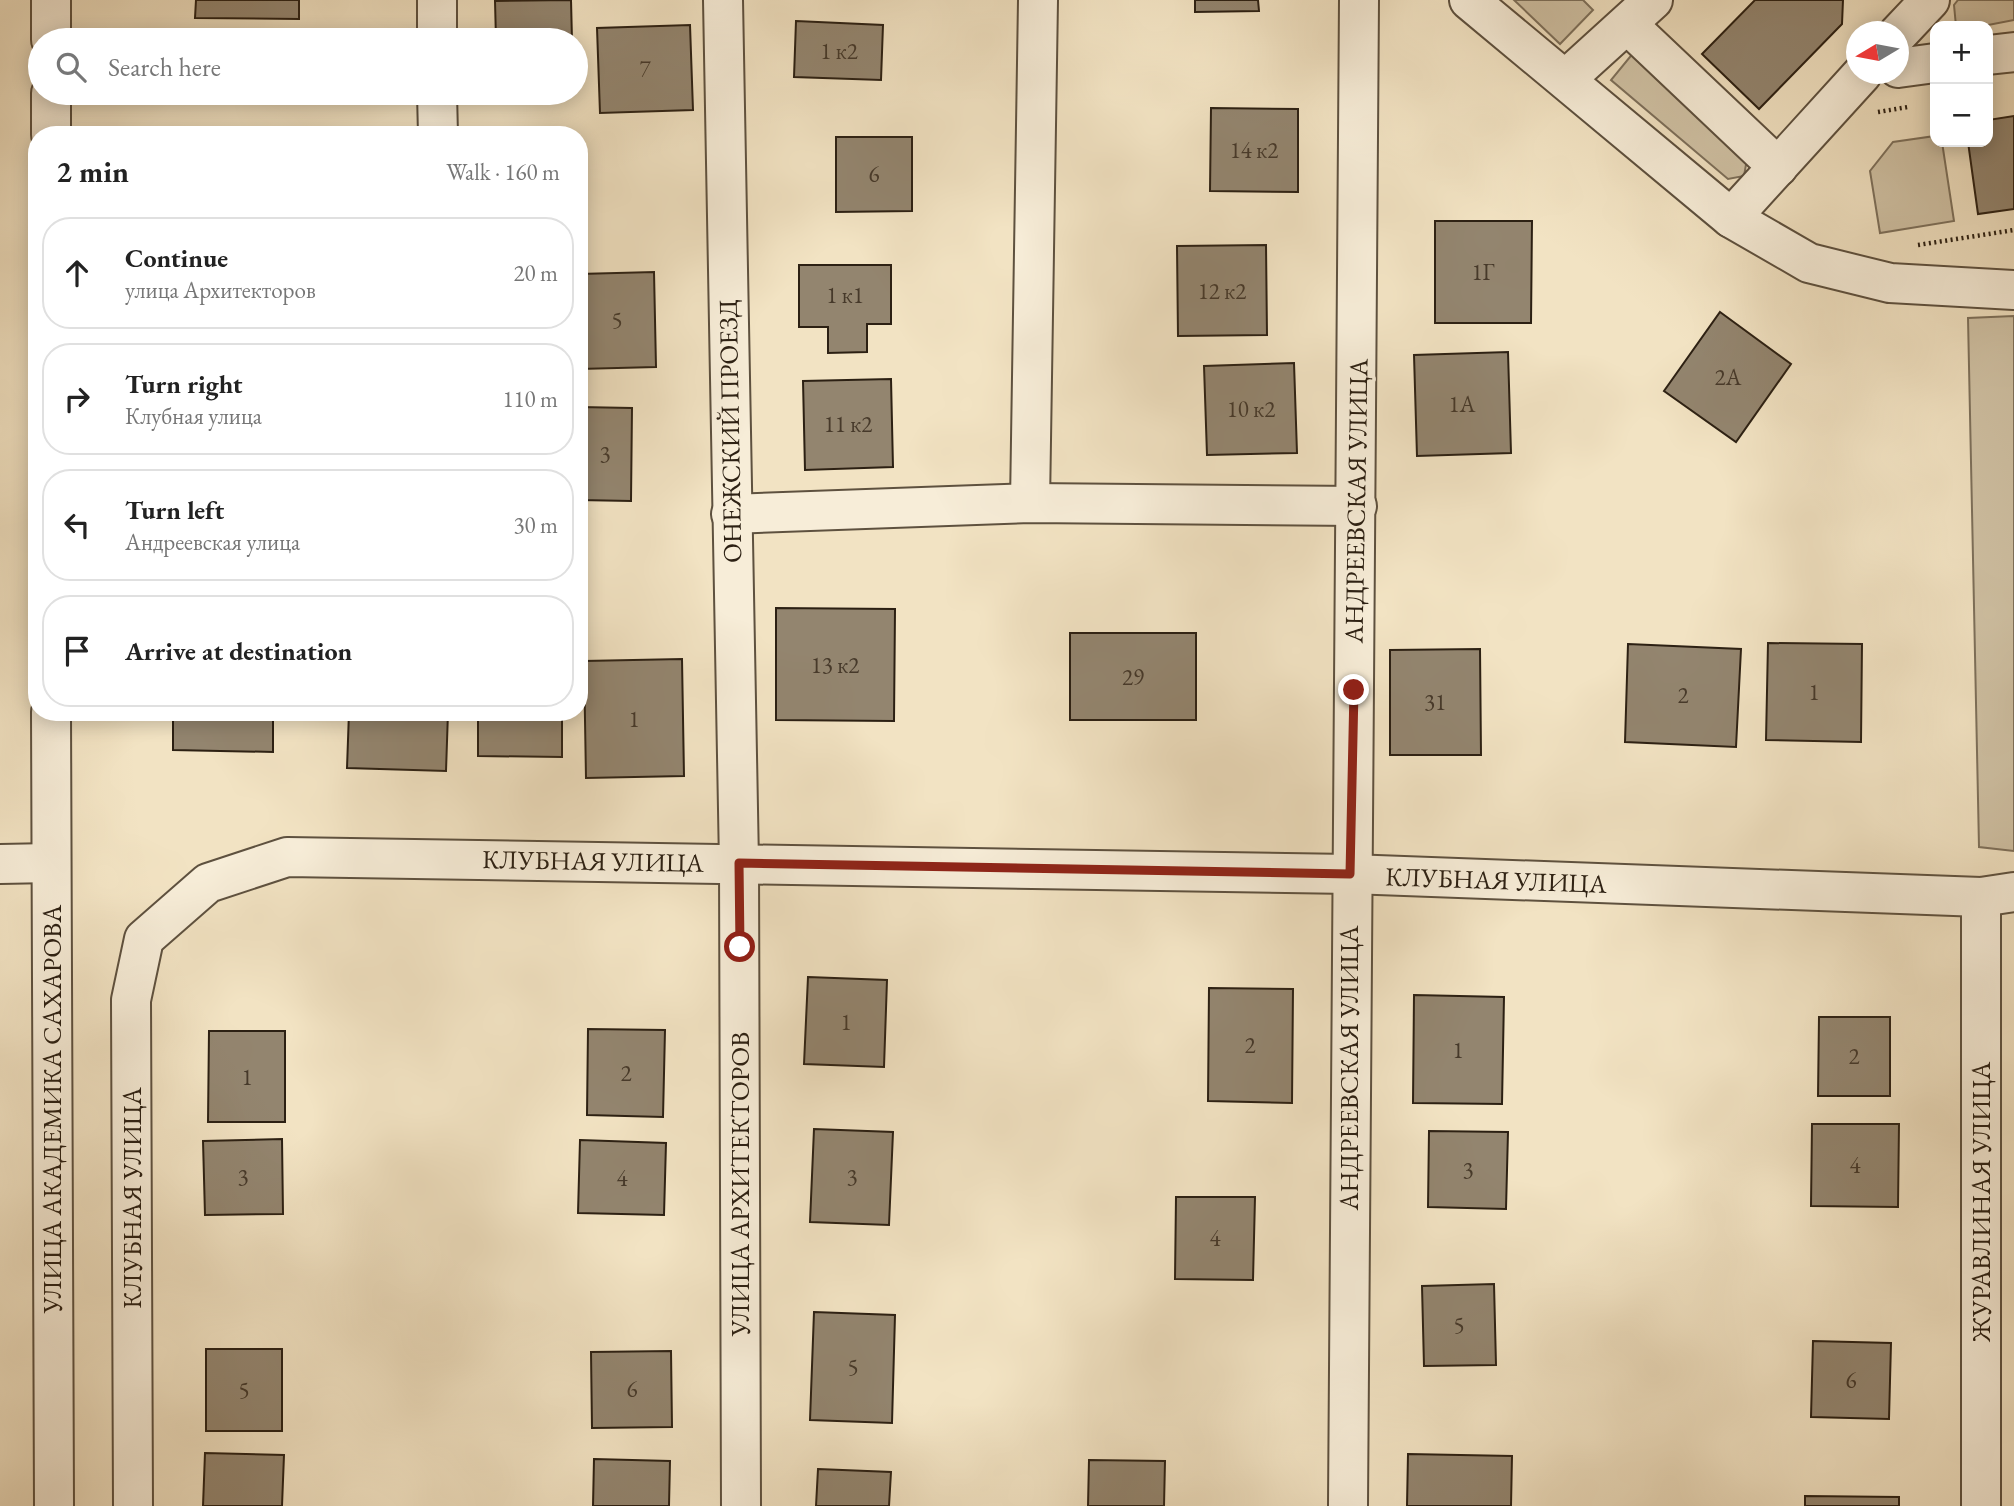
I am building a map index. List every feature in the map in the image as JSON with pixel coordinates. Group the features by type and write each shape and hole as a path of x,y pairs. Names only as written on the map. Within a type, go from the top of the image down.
{"street":[{"path":"51,0 51,28"},
{"path":"437,0 437,28"},
{"name":"ОНЕЖСКИЙ ПРОЕЗД","path":"723,0 739,863"},
{"path":"1030,503 1038,0"},
{"name":"АНДРЕЕВСКАЯ УЛИЦА","path":"1348,1506 1350,874 1357,506 1359,0"},
{"path":"1469,0 1731,218 1809,263 1890,283 2014,290"},
{"path":"1909,23 1930,0"},
{"path":"1566,79 1641,12 1778,167"},
{"path":"1993,54 2014,52"},
{"path":"1909,67 1930,64"},
{"path":"1731,218 1853,84"},
{"path":"51,105 51,126"},
{"path":"438,105 438,126"},
{"path":"731,514 1030,503 1357,506"},
{"name":"УЛИЦА АКАДЕМИКА САХАРОВА","path":"51,721 54,1506"},
{"name":"КЛУБНАЯ УЛИЦА","path":"132,1506 131,1000 144,939 208,883 287,857 1350,874 1998,895"},
{"path":"0,864 51,863"},
{"name":"УЛИЦА АРХИТЕКТОРОВ","path":"739,863 741,1506"},
{"name":"ЖУРАВЛИНАЯ УЛИЦА","path":"1981,1506 1998,895"}],"path":[{"path":"1870,113 1909,107"},
{"path":"1910,246 2014,230"}],"shaded area":[{"path":"1514,0 1583,0 1593,10 1560,44"},
{"path":"1958,0 2014,0 2014,20 1993,24 1993,21 1956,21 1954,5"},
{"path":"1634,52 1747,159 1744,176 1728,179 1611,80"},
{"path":"1930,137 1930,147 1943,147 1954,221 1880,233 1870,171 1893,142"},
{"path":"2014,316 2014,851 1979,847 1968,318"}],"building":[{"path":"196,0 299,0 299,19 195,18"},
{"path":"571,0 572,28 496,28 495,1"},
{"path":"1195,0 1258,0 1259,11 1195,12"},
{"path":"1755,0 1843,0 1842,24 1759,109 1702,54"},
{"path":"796,21 883,25 881,80 794,77"},
{"path":"690,25 693,110 600,113 597,28"},
{"path":"1211,108 1298,109 1298,192 1210,191"},
{"path":"2014,116 2014,209 1978,214 1969,147 1993,147 1993,119"},
{"path":"836,137 912,137 912,211 836,212"},
{"path":"1435,221 1532,221 1531,323 1435,323"},
{"path":"1266,245 1267,335 1178,336 1177,246"},
{"path":"799,265 891,265 891,324 867,324 867,352 828,353 828,327 799,327"},
{"path":"654,272 656,367 588,369 588,274"},
{"path":"1720,312 1791,364 1736,442 1664,391"},
{"path":"1508,352 1511,453 1417,456 1414,355"},
{"path":"1294,363 1297,453 1207,455 1204,366"},
{"path":"891,379 893,467 805,470 803,381"},
{"path":"588,407 632,408 631,501 588,500"},
{"path":"776,608 895,609 894,721 776,720"},
{"path":"1070,633 1196,633 1196,720 1070,720"},
{"path":"1768,643 1862,644 1861,742 1766,740"},
{"path":"1628,644 1741,649 1736,747 1625,742"},
{"path":"1480,649 1481,755 1390,755 1390,650"},
{"path":"682,659 684,776 586,778 588,661"},
{"path":"173,721 273,721 273,752 173,750"},
{"path":"349,721 448,721 446,771 347,768"},
{"path":"478,721 562,721 562,757 478,756"},
{"path":"808,977 887,980 884,1067 804,1064"},
{"path":"1209,988 1293,989 1292,1103 1208,1101"},
{"path":"1414,995 1504,997 1502,1104 1413,1103"},
{"path":"1819,1017 1890,1017 1890,1096 1818,1096"},
{"path":"588,1029 665,1030 663,1117 587,1115"},
{"path":"209,1031 285,1031 285,1122 208,1122"},
{"path":"1812,1124 1899,1124 1898,1207 1811,1206"},
{"path":"814,1129 893,1132 889,1225 810,1222"},
{"path":"1429,1131 1508,1132 1506,1209 1428,1207"},
{"path":"282,1139 283,1214 205,1215 203,1141"},
{"path":"580,1140 666,1143 664,1215 578,1213"},
{"path":"1176,1197 1255,1197 1253,1280 1175,1279"},
{"path":"1494,1284 1496,1365 1424,1366 1422,1286"},
{"path":"814,1312 895,1315 892,1423 810,1420"},
{"path":"1813,1341 1891,1343 1889,1419 1811,1417"},
{"path":"206,1349 282,1349 282,1431 206,1431"},
{"path":"671,1351 672,1427 592,1428 591,1352"},
{"path":"205,1453 284,1455 282,1506 203,1506"},
{"path":"1408,1454 1512,1456 1511,1506 1407,1506"},
{"path":"594,1459 670,1461 669,1506 593,1506"},
{"path":"1089,1460 1165,1461 1164,1506 1088,1506"},
{"path":"818,1469 891,1472 889,1506 816,1506"},
{"path":"1805,1496 1899,1497 1899,1506 1805,1506"}],"route":[{"path":"740,947 739,863 1350,874 1354,690"}]}
